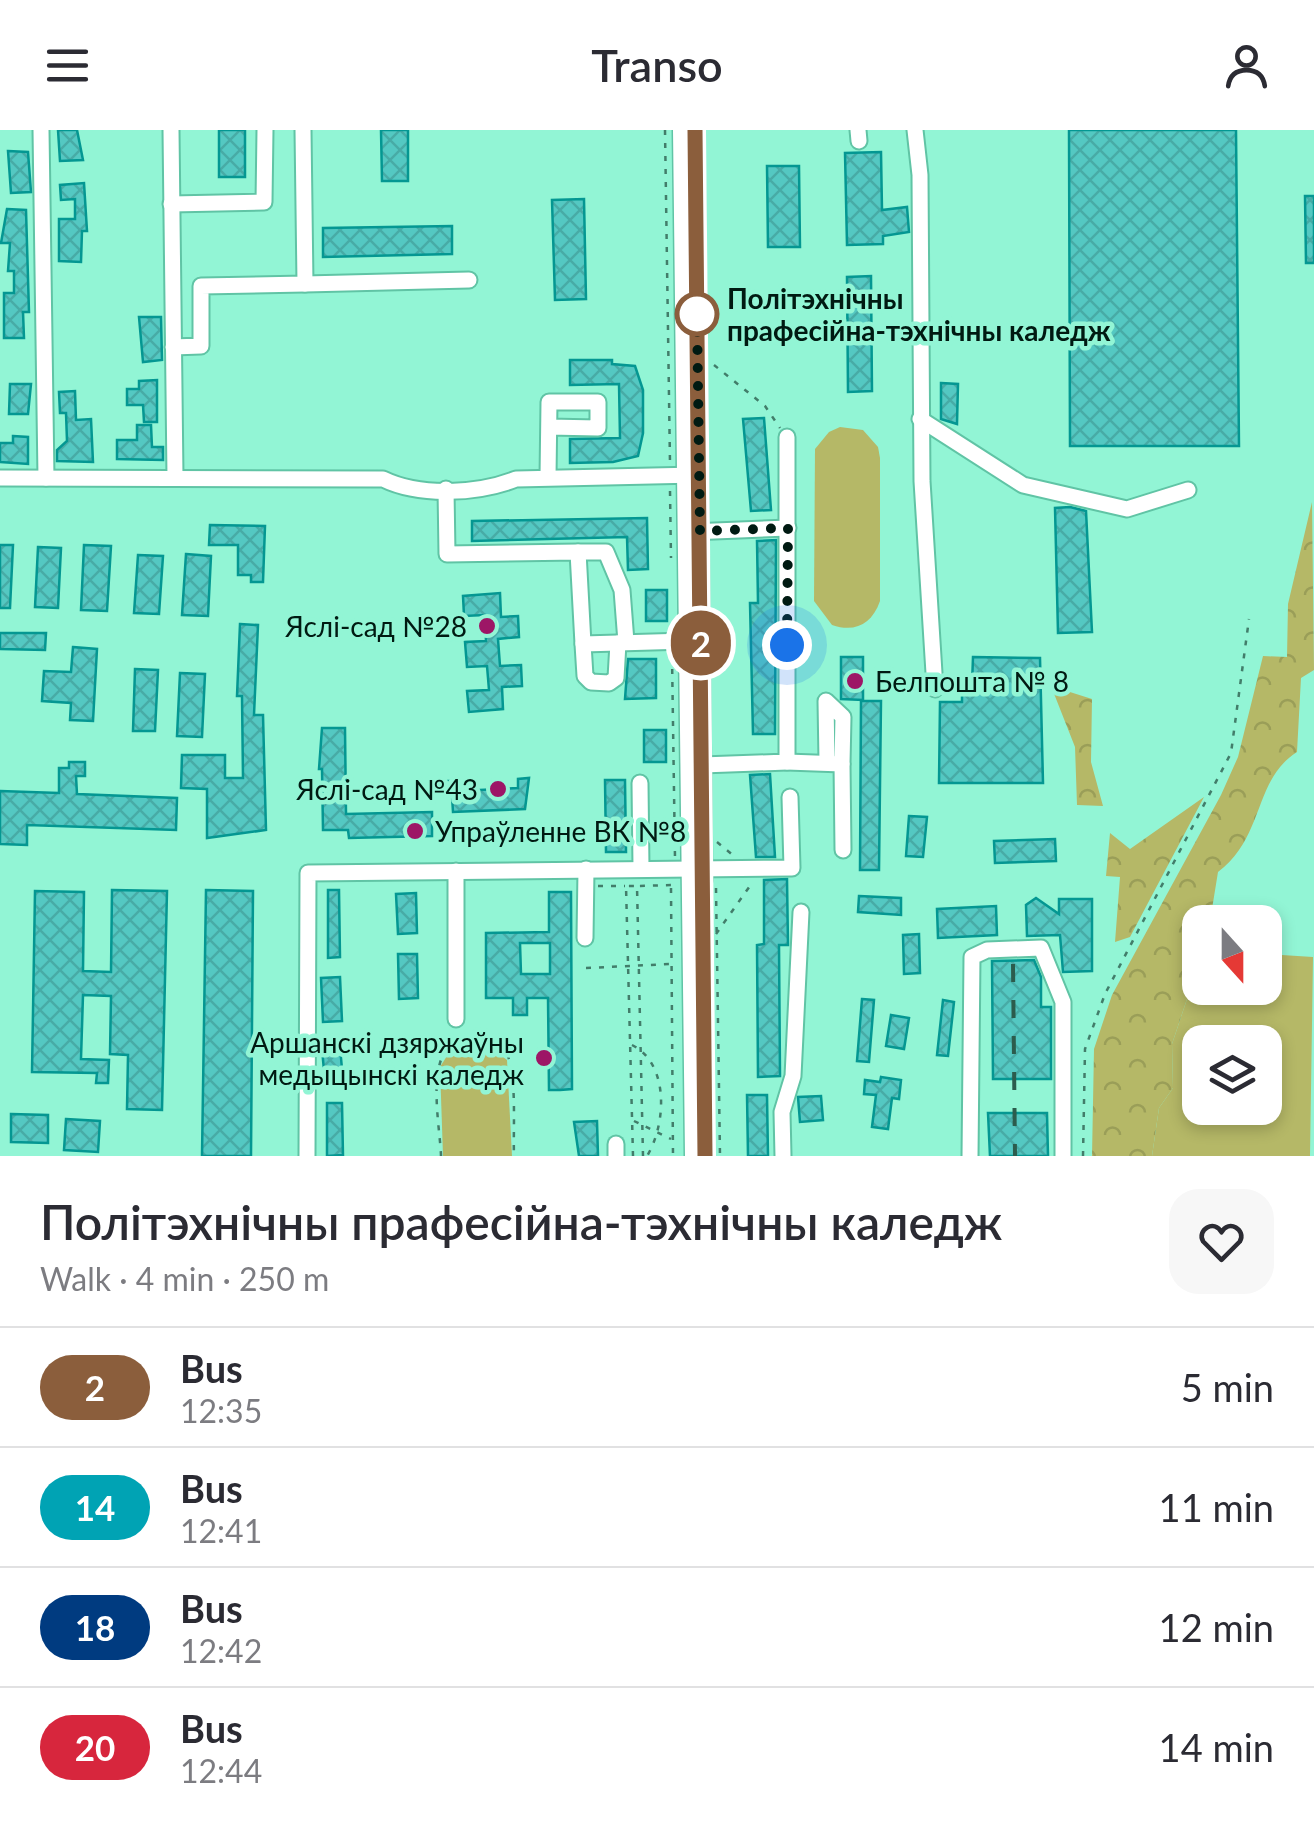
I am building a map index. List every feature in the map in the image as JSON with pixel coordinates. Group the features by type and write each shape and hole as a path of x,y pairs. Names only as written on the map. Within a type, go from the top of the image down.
{"main road":[{"path":"682,130 684,475 693,531 702,765 689,865 710,986 705,1156"},
{"path":"684,475 694,130"},
{"path":"693,531 680,641 694,1156"}],"street":[{"path":"41,130 46,478"},
{"path":"171,130 175,477"},
{"path":"171,204 264,202 265,130"},
{"path":"303,130 306,284"},
{"path":"914,130 920,175 920,419 935,689"},
{"path":"173,347 201,346 201,286 469,280"},
{"path":"920,419 1023,485 1127,510 1188,490"},
{"path":"548,477 549,427"},
{"path":"787,437 787,762"},
{"path":"0,478 383,479 401,488 489,490 516,479 684,475"},
{"path":"446,488 447,554 578,552 606,552 622,590 622,643 616,678 610,683 591,682 585,676 578,552"},
{"path":"693,531 788,528"},
{"path":"583,644 680,641"},
{"path":"702,765 834,763 843,850"},
{"path":"640,783 642,868"},
{"path":"307,1156 308,874 456,871 586,878 689,865 792,868 790,797"},
{"path":"456,871 456,1019"},
{"path":"585,938 586,878"},
{"path":"782,1156 782,1112 793,1076 800,912"},
{"path":"970,1156 972,956 986,950 1041,948 1063,1002 1064,1156"}],"path":[{"path":"665,130 684,475 672,560"},
{"path":"709,361 766,406 787,437"},
{"path":"1083,1156 1085,1049 1104,994 1231,754 1249,619"},
{"path":"680,641 689,865"},
{"path":"715,936 755,879 752,869 716,842"},
{"path":"672,875 673,1156"},
{"path":"586,878 626,886 672,885"},
{"path":"626,886 633,1156"},
{"path":"637,886 645,1156"},
{"path":"586,968 672,964"},
{"path":"441,1156 438,1063 450,1044 471,1035 493,1040 508,1056 514,1156"},
{"path":"631,1044 642,1050 660,1083 662,1117 645,1156"},
{"path":"632,1120 673,1140"}],"green space":[{"path":"840,427 863,430 878,447 880,458 880,601 867,621 848,628 832,625 814,601 815,449 829,432"},
{"path":"1312,502 1314,670 1301,678 1297,752 1273,778 1244,842 1218,872 1213,905 1182,905 1185,1005 1172,1044 1173,1088 1159,1108 1152,1156 1092,1156 1094,1049 1112,995 1238,757 1263,656 1287,657 1288,604"},
{"path":"1051,686 1092,699 1091,762 1103,806 1077,805 1075,747"},
{"path":"1204,797 1130,937 1115,942 1120,877 1106,876 1110,833 1130,849"},
{"path":"1282,955 1313,957 1310,1156 1152,1156 1159,1108 1173,1088 1172,1044 1185,1005 1282,1005"},
{"path":"482,1041 507,1060 512,1156 443,1156 440,1067 452,1048"}],"building":[{"path":"58,130 77,130 83,160 60,161"},
{"path":"219,130 245,130 245,177 219,177"},
{"path":"381,130 408,130 408,181 382,181"},
{"path":"1069,130 1236,130 1239,446 1070,446"},
{"path":"8,151 28,152 31,192 11,193"},
{"path":"881,152 882,210 907,207 909,232 883,236 883,244 847,245 845,153"},
{"path":"767,166 799,166 800,247 768,247"},
{"path":"84,183 87,231 82,231 81,262 59,261 59,219 75,219 75,199 61,200 60,185"},
{"path":"1305,196 1314,196 1314,263 1306,263"},
{"path":"584,199 586,299 555,300 552,200"},
{"path":"7,209 26,210 29,312 23,312 24,338 4,338 4,293 14,293 14,271 8,271 10,243 1,243"},
{"path":"452,226 452,254 323,257 323,228"},
{"path":"871,276 872,391 848,392 847,277"},
{"path":"139,317 161,317 162,360 143,362"},
{"path":"570,360 612,360 612,364 635,366 643,390 643,433 638,456 613,462 570,463 570,439 620,438 619,384 570,385"},
{"path":"157,380 157,422 144,422 143,405 127,405 127,389 139,389 139,381"},
{"path":"941,383 958,384 957,424 941,419"},
{"path":"10,384 31,384 28,414 9,414"},
{"path":"75,391 76,420 91,419 93,462 57,461 57,450 67,441 66,413 60,413 59,392"},
{"path":"764,418 771,510 751,511 743,419"},
{"path":"137,425 151,425 152,447 163,447 163,460 117,459 117,440 137,440"},
{"path":"13,436 28,437 28,464 0,462 0,443 13,443"},
{"path":"1055,508 1086,511 1092,632 1058,633"},
{"path":"647,518 648,569 628,570 627,537 472,541 472,521"},
{"path":"210,525 265,526 263,582 251,582 251,575 238,575 238,545 209,545"},
{"path":"776,540 775,734 753,734 750,603 758,603 757,541"},
{"path":"0,545 13,545 10,608 0,608"},
{"path":"84,545 111,546 107,611 81,610"},
{"path":"38,547 61,548 58,608 35,607"},
{"path":"186,554 211,556 208,616 182,615"},
{"path":"138,555 163,556 159,614 134,613"},
{"path":"646,590 667,590 667,621 646,621"},
{"path":"500,593 501,617 518,616 519,637 498,639 500,666 521,665 522,686 502,687 503,709 469,712 467,691 489,690 487,666 467,667 465,642 486,641 485,615 464,616 463,596"},
{"path":"240,624 258,625 254,715 263,715 266,830 207,838 207,789 181,788 182,755 225,755 225,778 243,778 242,696 237,696"},
{"path":"0,633 46,633 45,650 0,649"},
{"path":"73,647 97,649 93,721 70,720 71,703 42,701 44,671 71,672"},
{"path":"841,657 863,657 863,700 841,699"},
{"path":"973,657 1040,658 1043,783 939,783 940,702 962,702 962,685 972,685"},
{"path":"628,659 656,659 656,698 625,699"},
{"path":"135,669 158,670 155,731 133,731"},
{"path":"180,673 205,674 202,737 177,736"},
{"path":"861,701 881,701 879,870 860,870"},
{"path":"322,728 345,728 346,814 432,812 432,836 349,838 348,830 323,830 319,769"},
{"path":"644,730 666,730 666,762 644,762"},
{"path":"69,762 85,762 85,776 76,776 77,794 177,798 176,830 27,825 27,845 0,844 0,791 59,793 59,768 69,768"},
{"path":"770,774 775,857 756,857 750,775"},
{"path":"529,778 525,809 453,812 452,796 447,796 447,781 459,781 459,791 518,788 518,779"},
{"path":"605,780 625,780 626,852 606,852"},
{"path":"909,816 927,817 923,857 906,856"},
{"path":"1055,839 1056,861 995,863 994,841"},
{"path":"787,879 788,945 779,945 780,1076 758,1077 757,945 764,944 764,880"},
{"path":"112,890 167,891 162,1110 127,1109 128,1055 110,1054 111,996 83,995 81,1059 109,1060 108,1083 96,1083 97,1073 32,1072 35,891 84,892 83,971 111,972"},
{"path":"206,890 253,891 251,1156 202,1156"},
{"path":"328,890 339,890 340,957 328,958"},
{"path":"549,892 571,892 572,1089 549,1090 548,998 527,998 527,1015 513,1015 513,998 486,998 486,933 549,932","holes":["520,943 550,943 550,974 521,974"]},
{"path":"416,893 417,933 398,934 396,894"},
{"path":"859,896 901,898 901,915 858,912"},
{"path":"1036,898 1059,914 1059,899 1092,899 1092,971 1063,972 1060,935 1027,936 1026,905"},
{"path":"996,906 997,935 938,938 937,909"},
{"path":"919,934 920,973 904,974 903,935"},
{"path":"398,954 417,954 418,998 399,999"},
{"path":"1034,960 1041,977 1041,1007 1051,1007 1051,1079 993,1079 992,961"},
{"path":"340,977 342,1021 323,1022 321,978"},
{"path":"862,999 874,1000 869,1062 857,1061"},
{"path":"943,1000 954,1002 948,1056 937,1055"},
{"path":"891,1015 909,1018 904,1049 886,1046"},
{"path":"340,1047 343,1080 325,1081 322,1049"},
{"path":"881,1077 901,1080 899,1099 892,1098 888,1129 872,1127 876,1095 864,1094 865,1080 880,1082"},
{"path":"747,1095 767,1095 768,1156 748,1156"},
{"path":"821,1096 823,1120 800,1122 798,1097"},
{"path":"327,1103 342,1103 343,1155 327,1156"},
{"path":"988,1113 1047,1113 1048,1156 990,1156"},
{"path":"11,1114 48,1115 48,1143 11,1142"},
{"path":"66,1119 100,1121 98,1152 64,1150"},
{"path":"597,1121 598,1156 579,1156 574,1122"}],"railway":[{"path":"1013,964 1015,1156"}],"bus line":[{"name":"2","path":"695,130 705,1156"}],"place":[{"name":"Політэхнічны прафесійна-тэхнічны каледж","path":"697,314"},
{"name":"Яслі-сад №28","path":"487,626"},
{"name":"Белпошта № 8","path":"855,681"},
{"name":"Яслі-сад №43","path":"498,789"},
{"name":"Упраўленне ВК №8","path":"415,831"},
{"name":"Аршанскі дзяржаўны медыцынскі каледж","path":"544,1058"}],"route":[{"path":"697,314 700,531 788,528 787,645"}]}
